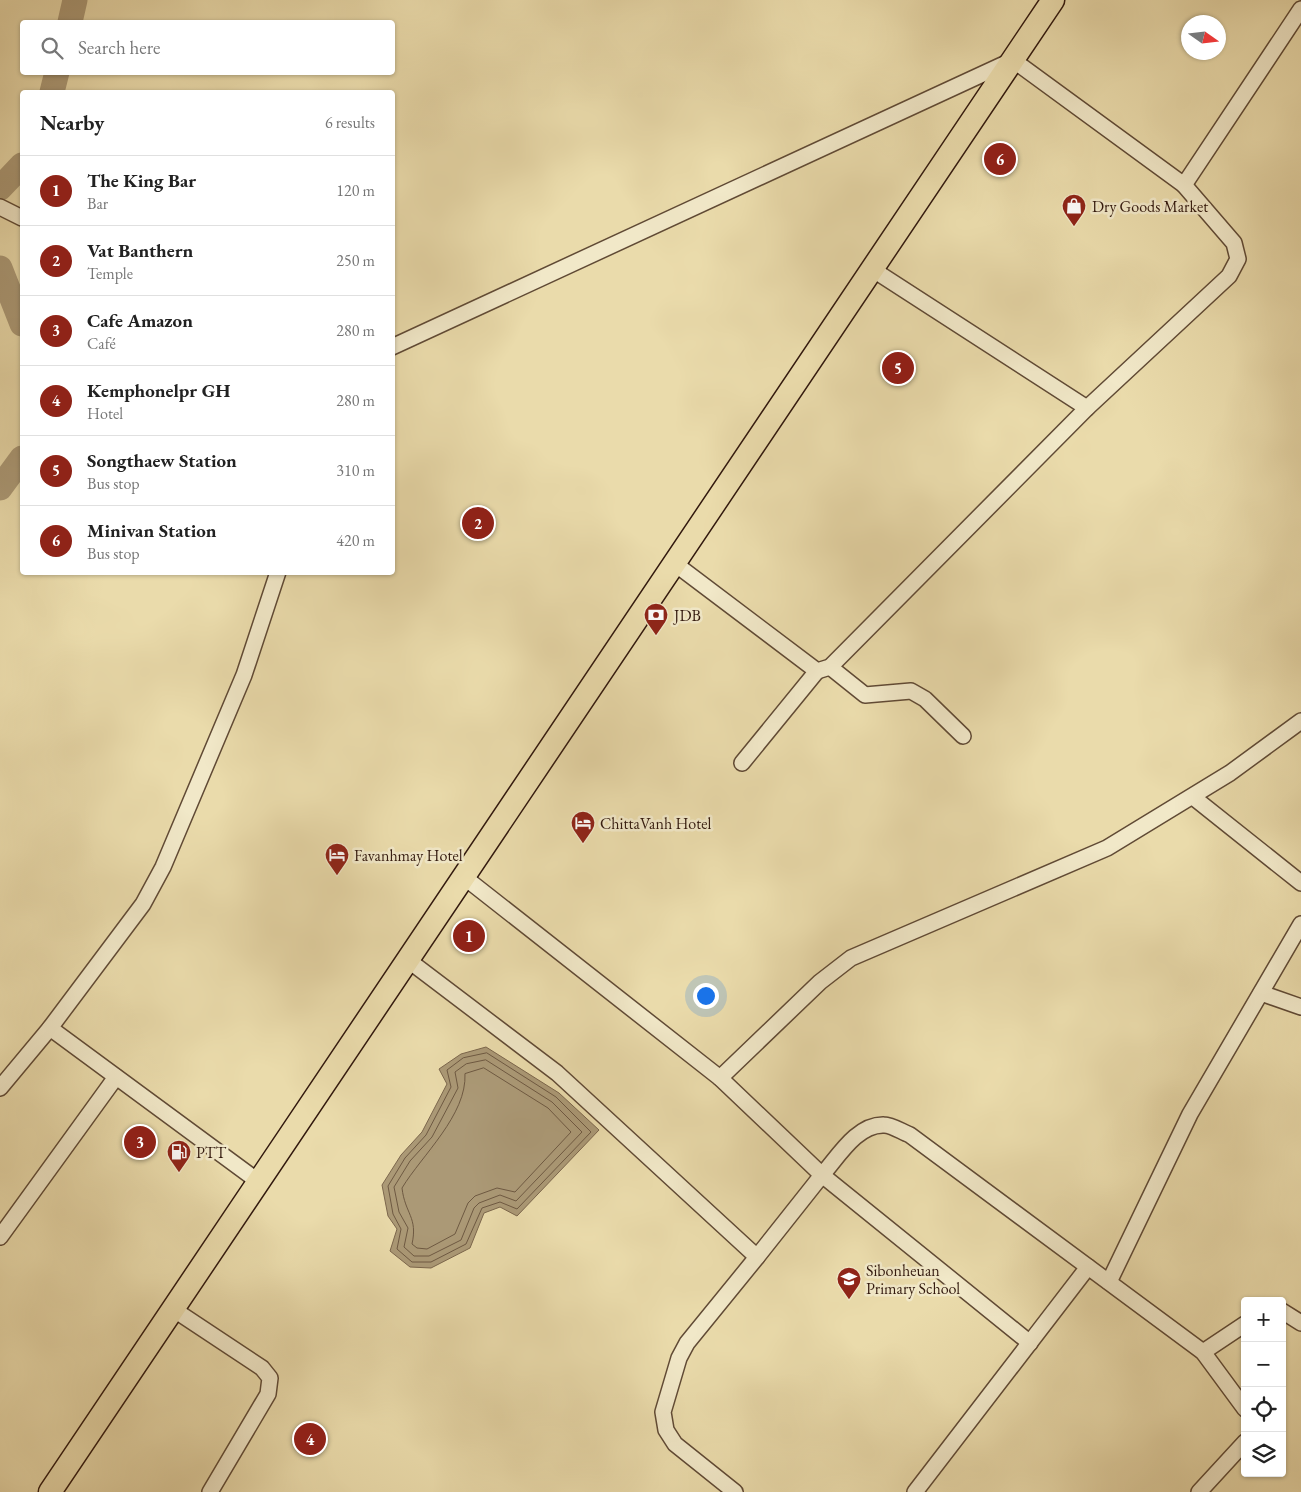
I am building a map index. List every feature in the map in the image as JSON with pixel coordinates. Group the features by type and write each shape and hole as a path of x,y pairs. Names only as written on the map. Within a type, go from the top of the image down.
{"highway":[{"path":"50,1492 1053,0"}],"street":[{"path":"1184,185 1301,9"},
{"path":"395,346 1013,60 1184,185 1234,243 1238,260 1229,276 1086,408 823,669 742,763"},
{"path":"0,207 20,217"},
{"path":"872,268 1086,408"},
{"path":"674,564 823,669 865,696 911,691 925,699 963,736"},
{"path":"0,1088 50,1028 143,904 163,868 244,675 277,575"},
{"path":"720,1078 820,982 851,958 1107,848 1193,798 1287,733 1301,721"},
{"path":"1193,798 1301,883"},
{"path":"464,877 720,1078 822,1175 1030,1343"},
{"path":"1109,1282 1190,1114 1301,924"},
{"path":"408,960 557,1072 757,1257"},
{"path":"1261,993 1301,1007"},
{"path":"50,1028 259,1182"},
{"path":"0,1237 116,1077"},
{"path":"735,1492 675,1444 666,1430 663,1412 679,1358 687,1343 822,1175 849,1143 868,1127 886,1124 910,1135 1109,1282 1203,1352 1241,1404"},
{"path":"915,1492 1088,1267"},
{"path":"173,1310 262,1368 270,1378 268,1394 210,1492"},
{"path":"1286,1313 1301,1322"},
{"path":"1203,1352 1241,1327"},
{"path":"1199,1492 1241,1446"}],"water":[{"path":"486,1047 559,1093 599,1130 517,1216 500,1207 484,1213 470,1248 431,1268 410,1267 390,1251 397,1229 388,1216 382,1185 401,1155 422,1132 447,1084 439,1069 461,1054"}],"waterway":[{"path":"70,20 75,0"},
{"path":"52,90 56,75"},
{"path":"0,188 20,167"},
{"path":"0,268 20,319"},
{"path":"0,488 20,461"}],"place":[{"name":"Minivan Station","path":"1000,159"},
{"name":"Dry Goods Market","path":"1074,227"},
{"name":"Songthaew Station","path":"898,368"},
{"name":"Vat Banthern","path":"478,523"},
{"name":"JDB","path":"656,636"},
{"name":"ChittaVanh Hotel","path":"583,844"},
{"name":"Favanhmay Hotel","path":"337,876"},
{"name":"The King Bar","path":"469,936"},
{"name":"Cafe Amazon","path":"140,1142"},
{"name":"PTT","path":"179,1173"},
{"name":"Sibonheuan Primary School","path":"849,1300"},
{"name":"Kemphonelpr GH","path":"310,1439"}]}
